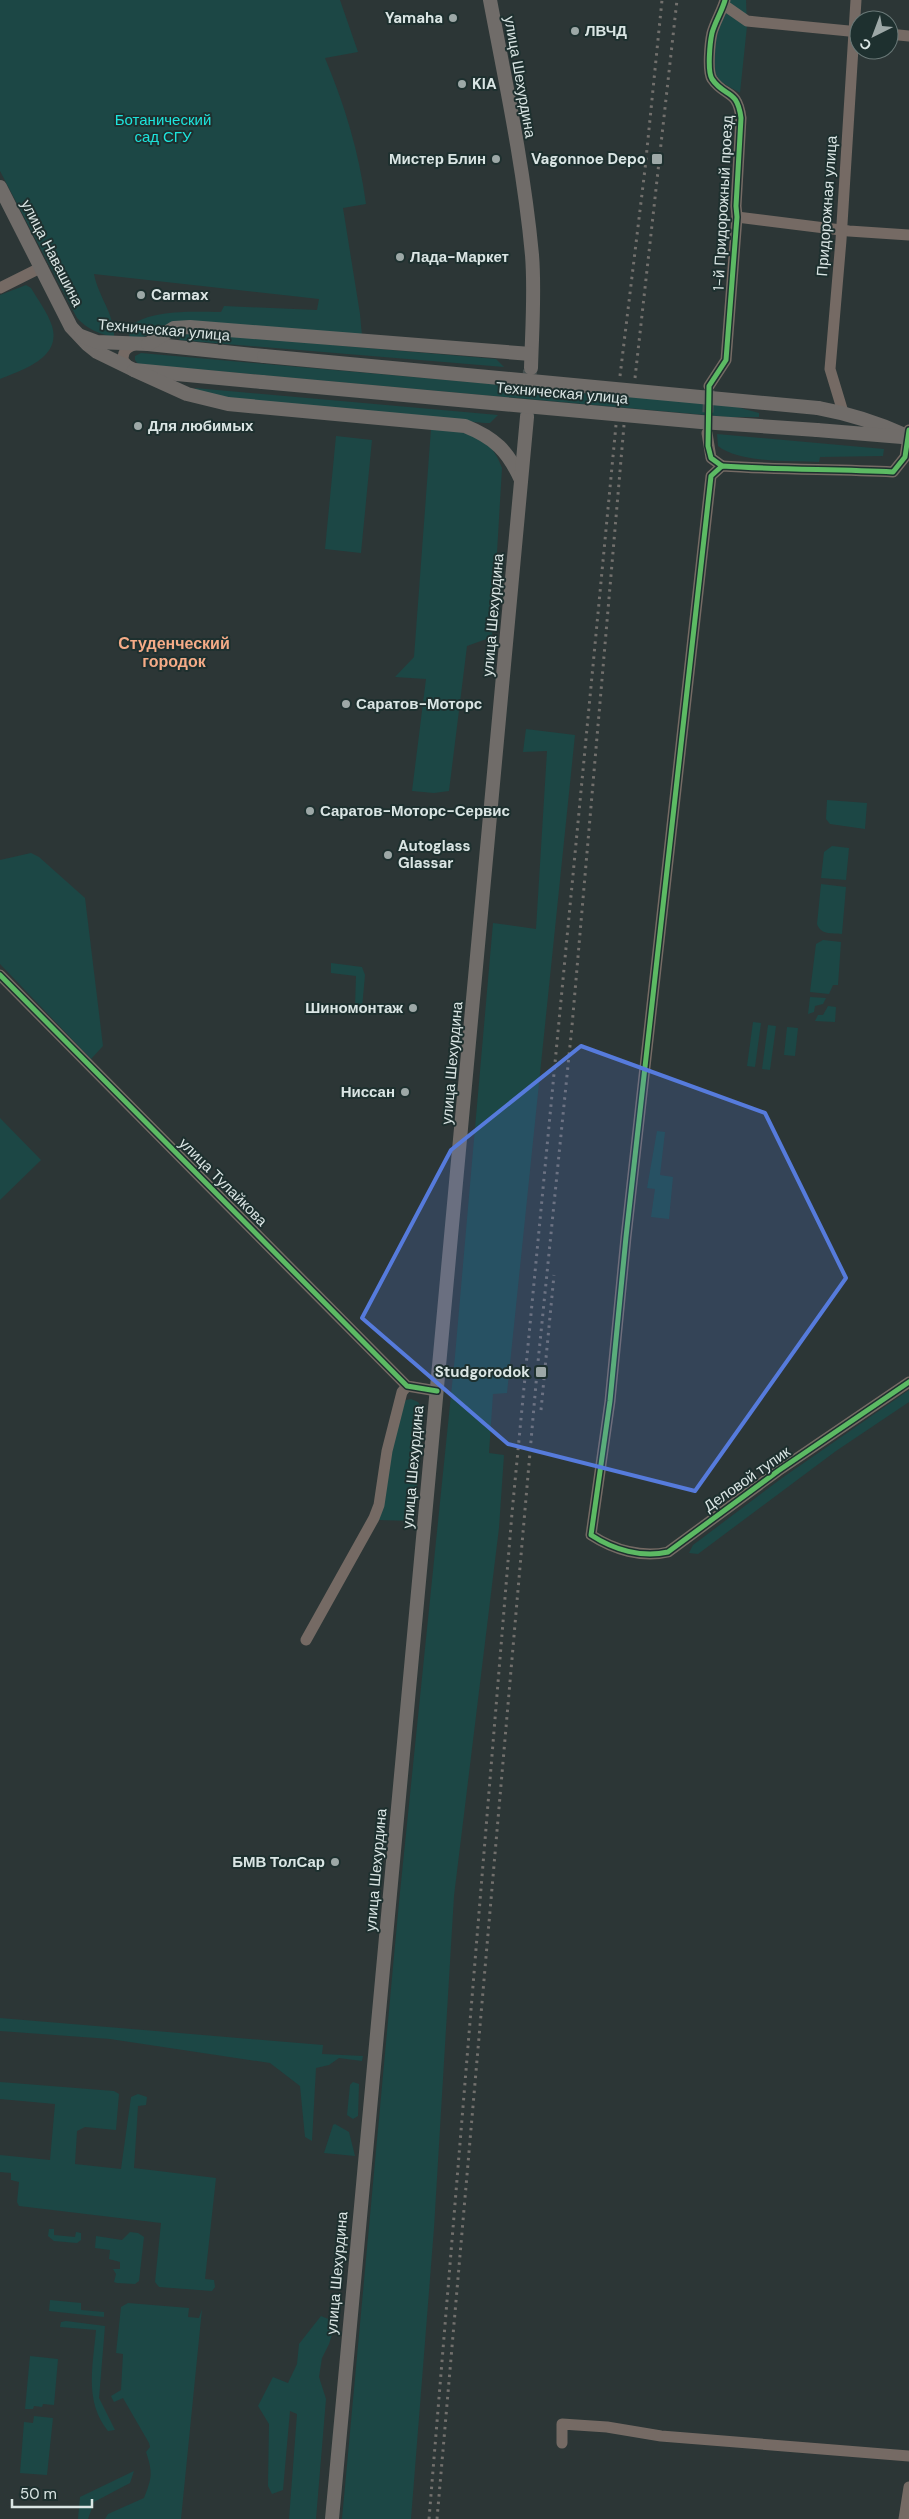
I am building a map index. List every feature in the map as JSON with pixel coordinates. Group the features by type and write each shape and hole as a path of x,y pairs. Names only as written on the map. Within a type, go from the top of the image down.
{"main road":[{"name":"улица Шехурдина","path":"490,0 526,200 534,284 530,368"},
{"name":"улица Навашина","path":"0,187 76,334"},
{"path":"143,344 174,328 190,327 531,354"},
{"name":"Техническая улица","path":"76,334 96,342 143,344 818,408 844,412 909,434"},
{"name":"Техническая улица","path":"76,334 97,352 132,369 701,422 909,434"},
{"path":"132,369 187,394 228,404 465,426 492,439 504,449 514,464 521,482"},
{"name":"улица Шехурдина","path":"332,2519 527,417"}],"street":[{"path":"724,3 747,21 849,32"},
{"name":"1-й Придорожный проезд","path":"709,386 726,360 737,217 741,118 739,104 733,95 712,79 709,69 712,33 724,3"},
{"name":"Придорожная улица","path":"844,412 830,369 854,60"},
{"path":"737,217 909,235"},
{"path":"0,288 42,267"},
{"path":"132,369 123,360 123,353 128,346 143,344"},
{"path":"707,433 711,458 722,466 785,471 807,468 893,472 905,457 909,434"},
{"name":"Деловой тупик","path":"722,466 710,476 626,1236 610,1401 591,1535 604,1544 639,1554 652,1556 668,1552 778,1471 909,1382"},
{"name":"улица Тулайкова","path":"0,975 407,1386"},
{"path":"306,1640 380,1505 387,1451 402,1392 407,1386 437,1391"},
{"path":"562,2443 562,2424 616,2428 660,2436 909,2456"},
{"path":"904,2519 909,2487"}],"highlighted area":[{"path":"581,1046 765,1113 846,1278 695,1491 508,1444 362,1318 451,1150"}],"green space":[{"name":"Ботанический сад СГУ","path":"0,0 340,0 358,52 325,58 350,130 366,204 343,208 362,336 173,322 139,339 129,339 130,326 139,321 162,314 221,312 224,306 317,310 319,299 94,274 112,321 114,337 94,330 81,322 77,318 0,171"},
{"path":"730,0 746,0 747,26 740,93 717,78 713,71 712,61 715,39"},
{"path":"26,285 31,288 45,311 52,326 54,337 51,347 38,361 29,367 0,379 0,295"},
{"path":"193,333 496,359 504,367 179,340 182,335"},
{"path":"141,353 730,405 759,413 759,417 728,417 138,364 135,356"},
{"path":"195,388 498,415 490,423 485,423 230,400 197,392"},
{"path":"438,428 469,434 485,442 497,457 502,468 492,637 467,646 449,791 434,793 412,791 426,679 395,677 414,657 431,429"},
{"path":"717,434 884,449 883,456 820,457 819,462 766,460 739,456 727,452 718,446"},
{"path":"336,436 372,440 361,553 325,549"},
{"path":"526,729 575,735 507,1393 493,1394 489,1453 504,1455 499,1528 454,1896 434,2228 411,2519 342,2519 399,1902 455,1356 493,923 536,929 547,751 523,752"},
{"path":"827,800 867,803 865,829 830,824 826,819"},
{"path":"832,846 849,848 846,880 821,878 824,852"},
{"path":"31,853 39,857 85,898 103,1046 91,1059 0,964 0,860"},
{"path":"821,884 846,887 842,934 824,932 817,924"},
{"path":"823,940 841,942 838,985 833,985 829,994 810,992 816,944"},
{"path":"331,963 362,967 365,975 362,1008 355,1007 356,976 331,973"},
{"path":"810,997 826,998 823,1004 815,1006 814,1012 808,1014"},
{"path":"828,1006 836,1007 835,1022 815,1021 818,1015 823,1015"},
{"path":"753,1022 761,1023 755,1067 747,1066"},
{"path":"768,1025 776,1026 770,1070 762,1069"},
{"path":"787,1027 798,1028 795,1056 784,1055"},
{"path":"0,1118 41,1160 0,1200"},
{"path":"657,1131 665,1132 660,1175 673,1177 669,1219 651,1217 655,1189 647,1188"},
{"path":"909,1390 909,1402 836,1451 698,1554 689,1553 693,1545 782,1478"},
{"path":"411,1399 418,1402 423,1410 414,1521 377,1520 394,1427 406,1400"},
{"path":"0,2018 323,2045 322,2054 363,2056 362,2061 339,2058 329,2065 316,2068 312,2141 305,2137 300,2086 270,2063 110,2039 0,2031"},
{"path":"0,2082 114,2091 119,2094 116,2130 85,2127 77,2131 75,2164 121,2169 131,2097 138,2094 147,2097 146,2105 138,2106 134,2168 216,2178 205,2279 214,2280 215,2287 212,2291 159,2287 155,2282 161,2223 19,2206 17,2202 19,2182 11,2180 11,2173 0,2172 0,2155 50,2160 55,2104 0,2099"},
{"path":"353,2082 359,2084 358,2116 353,2119 347,2115 350,2085"},
{"path":"335,2124 349,2132 355,2156 324,2153 333,2125"},
{"path":"49,2229 54,2229 54,2235 75,2237 76,2232 81,2233 81,2240 77,2243 54,2241 48,2236"},
{"path":"130,2232 138,2233 144,2237 139,2281 135,2284 117,2283 114,2282 116,2274 113,2269 120,2269 120,2262 109,2259 110,2250 95,2248 96,2236 122,2240"},
{"path":"50,2300 81,2303 81,2310 104,2312 104,2317 49,2311"},
{"path":"128,2303 189,2308 188,2317 199,2318 202,2309 181,2519 105,2519 108,2514 144,2498 151,2475 146,2452 150,2447 149,2443 123,2398 114,2402 111,2396 121,2390 123,2354 116,2353 121,2307"},
{"path":"321,2316 336,2322 322,2358 319,2377 326,2399 316,2519 289,2519 297,2414 290,2411 283,2490 272,2494 268,2486 269,2424 258,2406 273,2377 288,2383 297,2364 299,2344"},
{"path":"61,2322 105,2326 99,2398 115,2430 108,2431 100,2420 93,2395 92,2370 96,2330 60,2327"},
{"path":"30,2356 58,2359 54,2405 43,2404 42,2407 34,2406 33,2409 25,2409"},
{"path":"34,2416 53,2418 47,2475 20,2473 24,2422 33,2423"},
{"path":"134,2471 130,2483 94,2502 88,2519 78,2519 80,2497"}],"tunnel":[{"path":"527,416 530,370"},
{"path":"707,429 709,390"}],"railway":[{"path":"620,376 645,169 662,0"},
{"path":"635,378 677,0"},
{"path":"429,2519 512,1513 616,425"},
{"path":"437,2519 537,1372 572,1026 624,425"},
{"path":"541,1410 554,1275"}],"cycle path":[{"path":"722,466 711,458 708,446 709,386 726,360 737,217 741,118 737,102 730,94 721,89 710,75 709,63 712,33 725,0"},
{"path":"909,430 905,457 893,472 722,466 711,476 626,1237 610,1401 591,1535 609,1545 628,1551 648,1554 668,1552 778,1471 909,1382"},
{"path":"0,975 407,1386 437,1391"}],"place":[{"name":"Yamaha","path":"453,18"},
{"name":"ЛВЧД","path":"575,31"},
{"name":"KIA","path":"462,84"},
{"name":"Мистер Блин","path":"496,159"},
{"name":"Vagonnoe Depo","path":"657,159"},
{"name":"Лада-Маркет","path":"400,257"},
{"name":"Carmax","path":"141,295"},
{"name":"Для любимых","path":"138,426"},
{"name":"Саратов-Моторс","path":"346,704"},
{"name":"Саратов-Моторс-Сервис","path":"310,811"},
{"name":"Autoglass Glassar","path":"388,855"},
{"name":"Шиномонтаж","path":"413,1008"},
{"name":"Ниссан","path":"405,1092"},
{"name":"Studgorodok","path":"541,1372"},
{"name":"БМВ ТолСар","path":"335,1862"}],"district":[{"name":"Студенческий городок","path":"174,652"}]}
